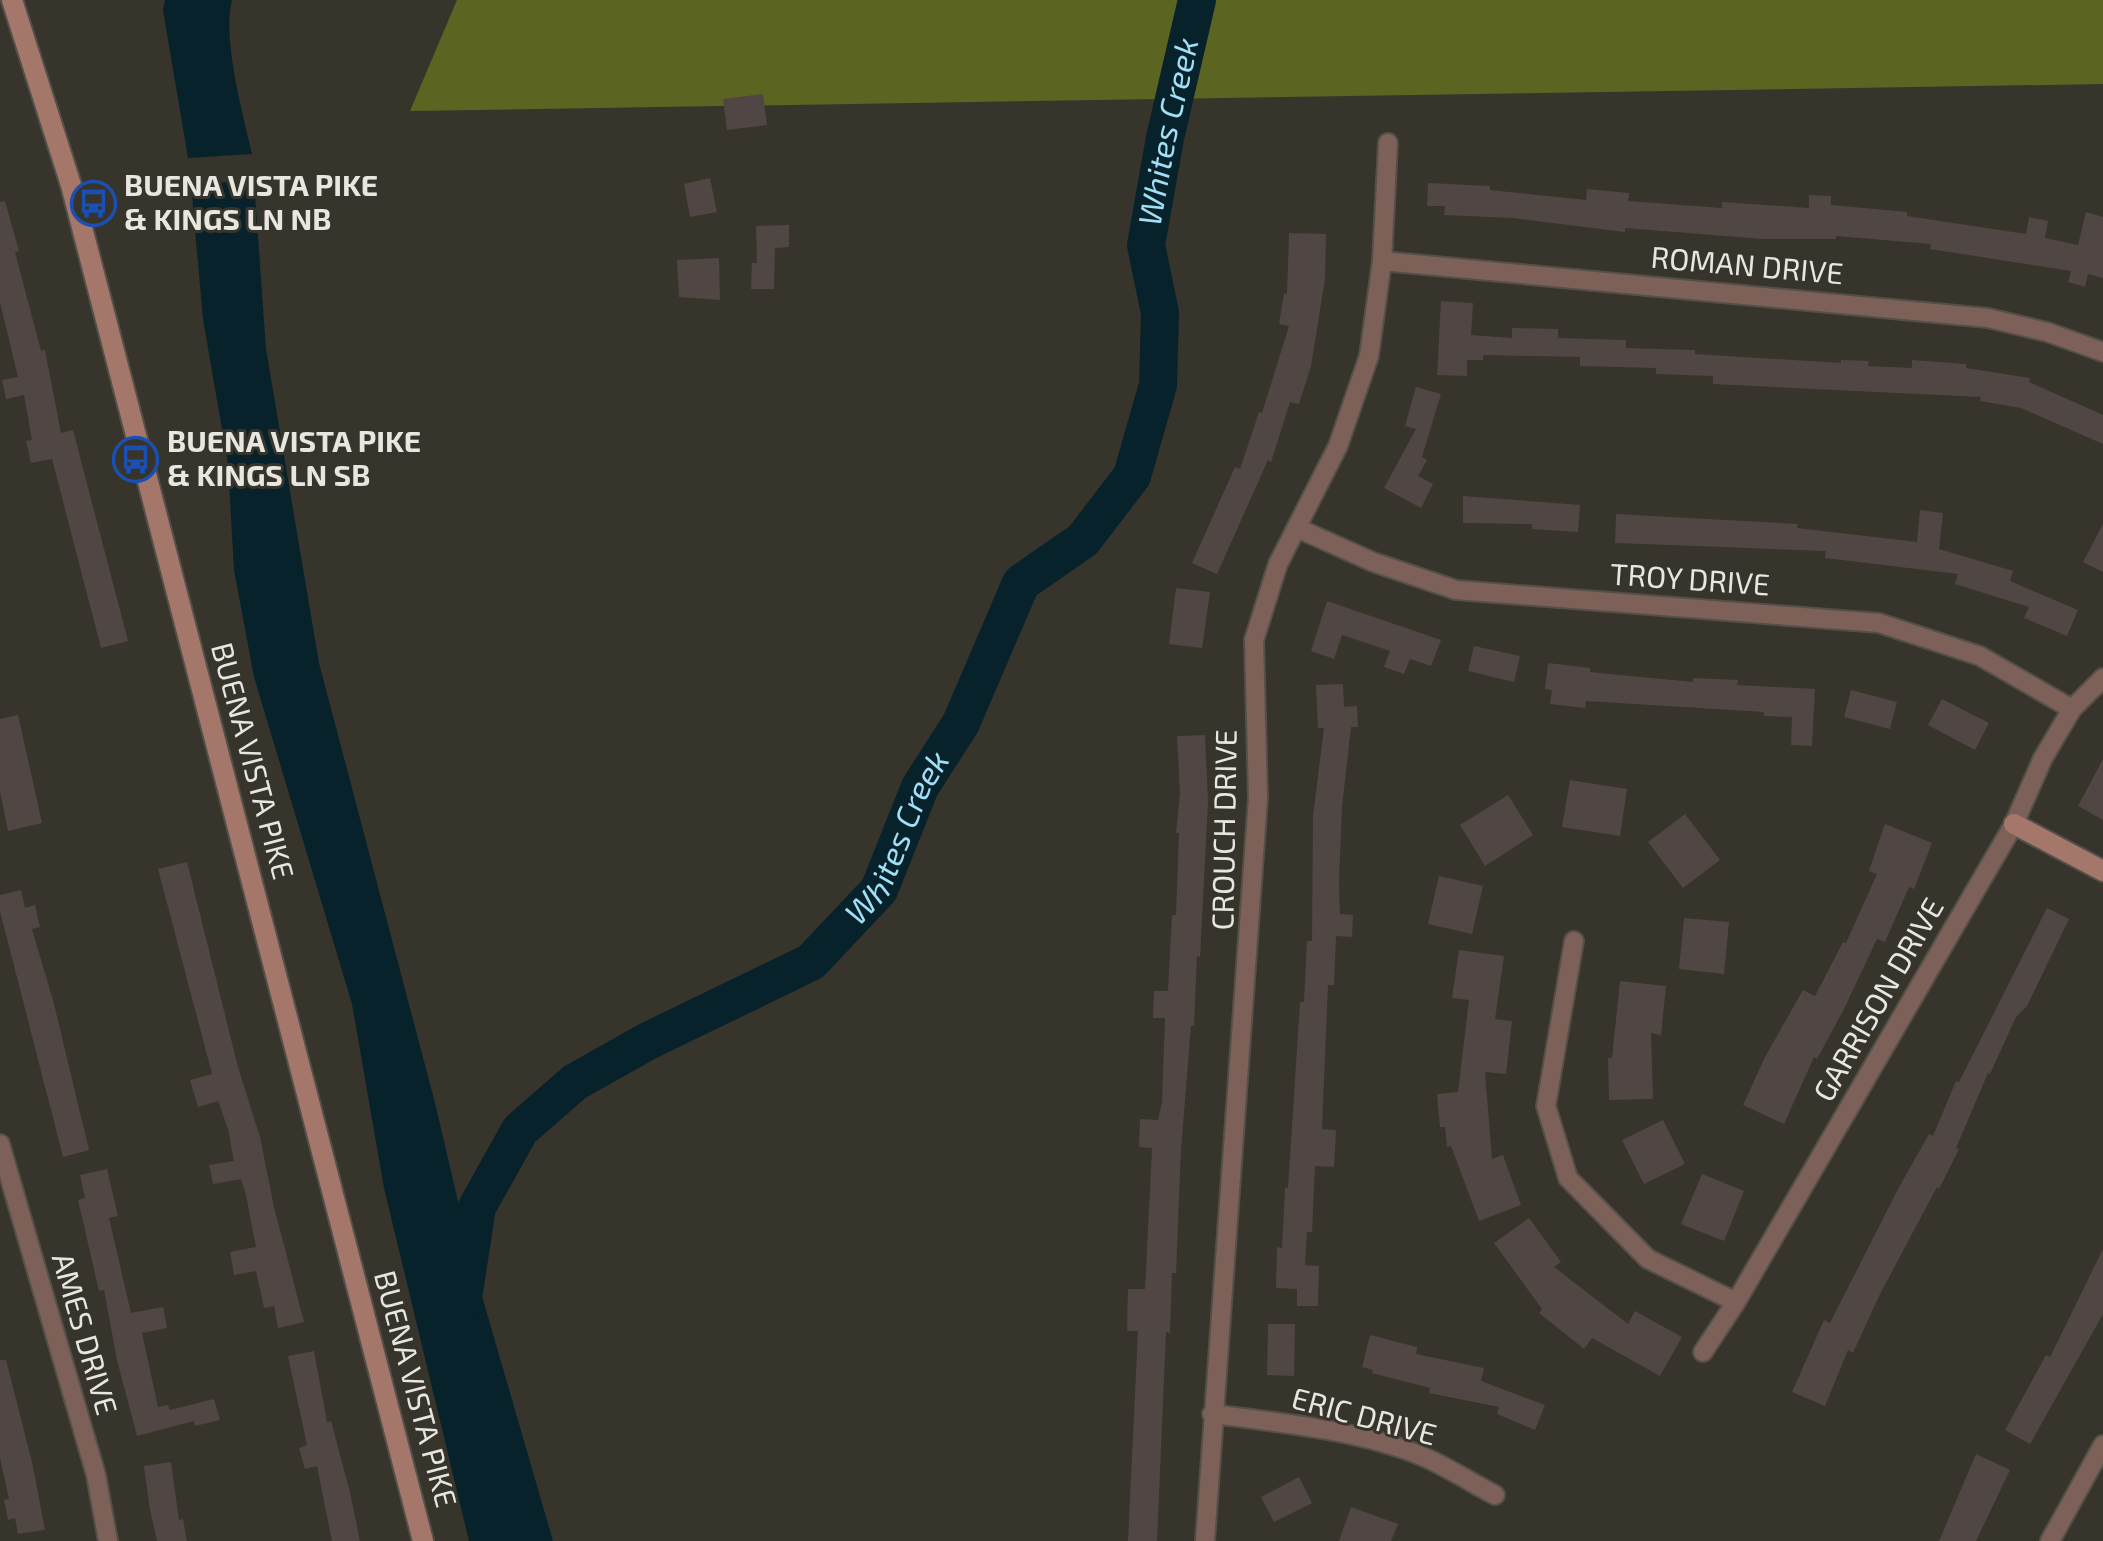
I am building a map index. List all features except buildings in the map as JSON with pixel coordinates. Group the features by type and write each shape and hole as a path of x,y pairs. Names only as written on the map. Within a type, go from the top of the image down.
{"main road":[{"name":"BUENA VISTA PIKE","path":"12,0 71,185 423,1541"},
{"path":"2014,824 2103,871"}],"street":[{"name":"CROUCH DRIVE","path":"1205,1541 1258,798 1254,640 1278,564 1338,446 1369,356 1382,261 1388,143"},
{"name":"ROMAN DRIVE","path":"1382,261 1988,318 2047,332 2103,352"},
{"name":"TROY DRIVE","path":"1297,528 1373,562 1456,590 1879,623 1980,656 2072,709"},
{"name":"GARRISON DRIVE","path":"1703,1352 1736,1302 2014,824 2043,758 2072,709 2103,678"},
{"path":"1574,941 1546,1106 1568,1178 1648,1259 1736,1302"},
{"name":"AMES DRIVE","path":"0,1144 96,1475 108,1541"},
{"name":"ERIC DRIVE","path":"1212,1414 1288,1424 1383,1445 1423,1457 1495,1495"},
{"path":"2050,1541 2103,1445"}],"green space":[{"path":"457,0 2103,0 2103,84 410,111"}],"water":[{"path":"165,0 232,0 232,55 252,154 188,158 163,10"},
{"path":"254,180 266,349 319,663 435,1103 473,1265 553,1541 469,1541 384,1188 352,1004 254,677 234,570 228,464 203,319 191,185"}],"waterway":[{"name":"Whites Creek","path":"462,1304 477,1207 520,1130 575,1082 648,1041 811,962 879,890 920,787 961,723 1021,583 1083,540 1132,476 1158,385 1160,313 1146,245 1165,138 1197,0"}],"place":[{"name":"BUENA VISTA PIKE & KINGS LN NB","path":"93,203"},
{"name":"BUENA VISTA PIKE & KINGS LN SB","path":"136,459"}]}
